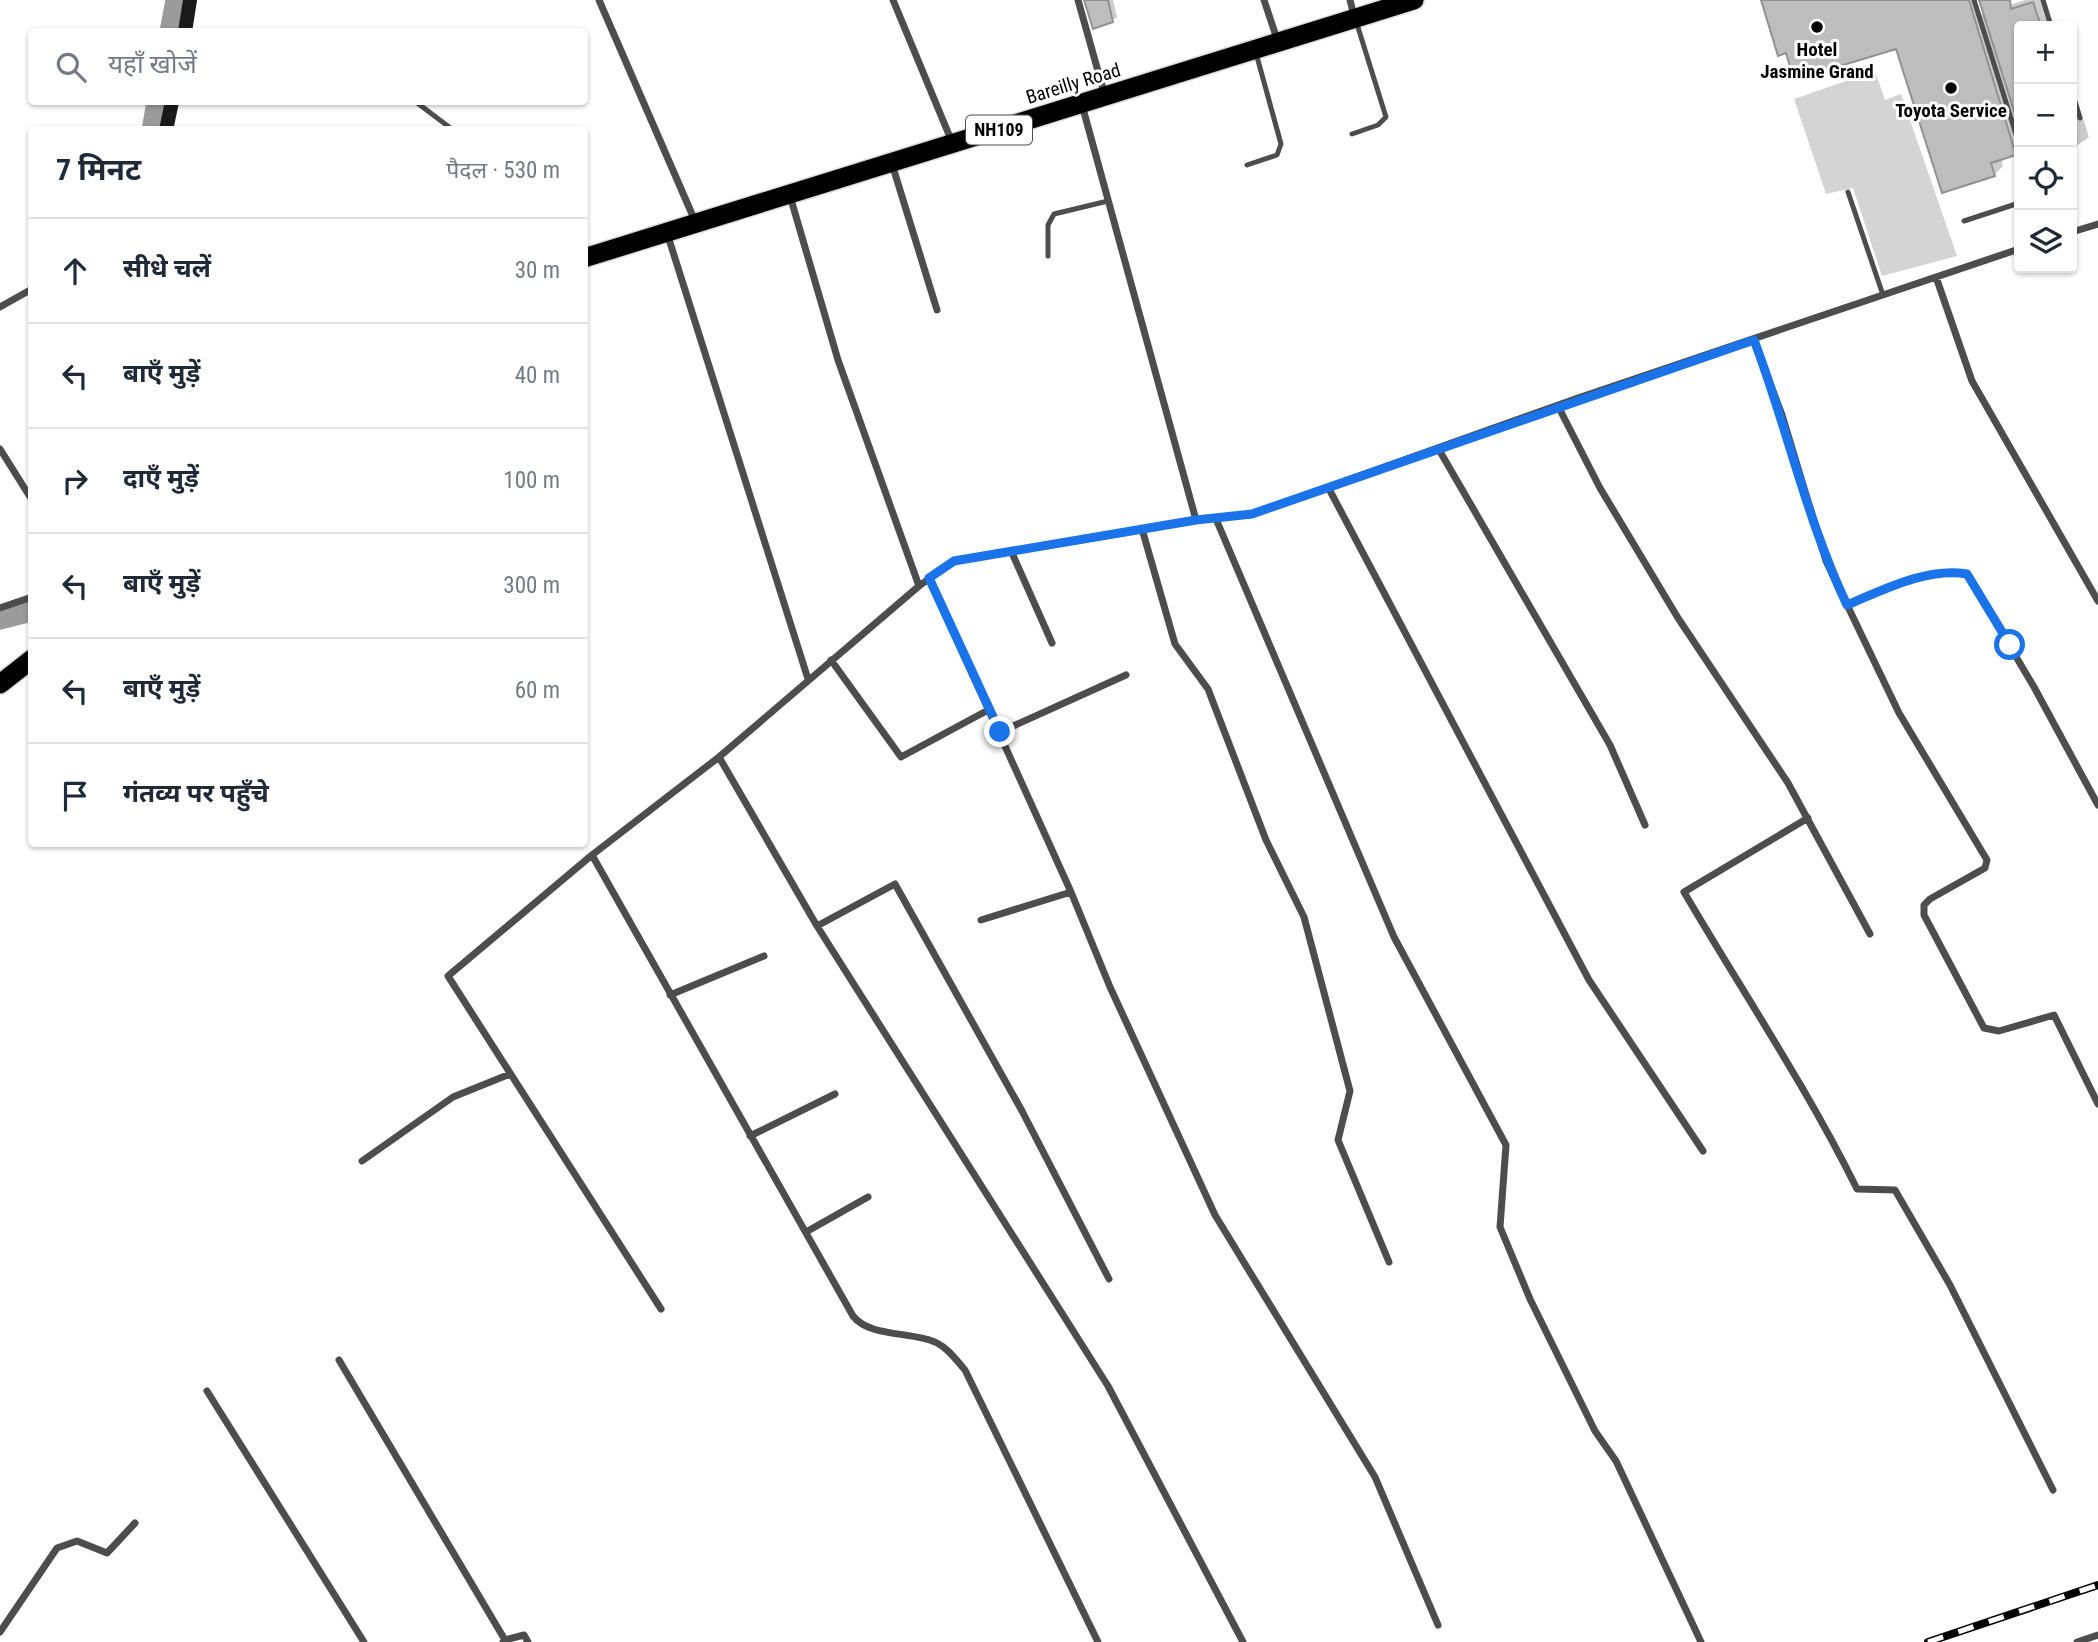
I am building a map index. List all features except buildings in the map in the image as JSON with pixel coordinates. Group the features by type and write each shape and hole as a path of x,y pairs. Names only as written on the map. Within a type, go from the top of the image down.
{"highway":[{"name":"Bareilly Road","path":"588,254 697,225 1355,20 1403,2"},
{"path":"0,684 28,662"}],"main road":[{"path":"185,28 190,0"},
{"path":"167,126 171,105"}],"street":[{"path":"599,0 697,225"},
{"path":"893,0 953,144"},
{"path":"1078,0 1105,97"},
{"path":"1264,0 1279,44"},
{"path":"1350,0 1355,20"},
{"path":"1082,105 1196,520"},
{"path":"892,163 937,310"},
{"path":"790,196 838,359 919,586"},
{"path":"2077,230 2098,224"},
{"path":"667,233 808,679"},
{"path":"661,1309 448,976 592,855 719,757 929,578 954,561 1196,520 1252,514 1558,405 2014,251"},
{"path":"1936,277 1972,382 2098,601"},
{"path":"0,307 28,291"},
{"path":"1754,340 1782,415 1826,561 1899,713 1987,860 1985,868 1930,899 1924,905 1924,915 1984,1028 1999,1031 2054,1015 2098,1104"},
{"path":"1558,405 1600,488 1678,618 1788,783 1870,934"},
{"path":"0,449 28,494"},
{"path":"1438,449 1610,745 1645,825"},
{"path":"1328,487 1575,954 1703,1151"},
{"path":"1216,519 1394,937 1506,1145 1500,1227 1530,1298 1595,1431 1616,1461 1701,1642"},
{"path":"1142,529 1175,644 1208,689 1266,840 1304,917 1350,1091 1338,1140 1389,1262"},
{"path":"1012,553 1052,643"},
{"path":"1847,605 1905,581 1967,574 2034,687 2098,805"},
{"path":"929,578 1071,892 1110,988 1222,1229 1375,1477 1438,1625"},
{"path":"0,607 28,598"},
{"path":"831,660 901,757 990,709"},
{"path":"1000,732 1126,675"},
{"path":"719,757 817,926 1102,1376 1242,1642"},
{"path":"1808,818 1684,891 1763,1027 1820,1114 1857,1189 1895,1191 1950,1285 2053,1490"},
{"path":"592,855 858,1322 935,1342 948,1350 965,1370 1098,1642"},
{"path":"817,926 895,884 1021,1111 1109,1279"},
{"path":"981,920 1071,892"},
{"path":"670,995 764,956"},
{"path":"362,1161 453,1097 510,1074"},
{"path":"750,1136 835,1094"},
{"path":"806,1232 868,1197"},
{"path":"339,1360 504,1641 524,1634 528,1642"},
{"path":"207,1391 364,1642"},
{"path":"0,1632 57,1548 77,1541 107,1553 135,1523"},
{"path":"2077,1642 2098,1635"}],"lane":[{"path":"1974,0 2014,128"},
{"path":"2043,0 2049,21"},
{"path":"1352,134 1378,125 1386,117 1355,20"},
{"path":"1247,165 1277,155 1282,144 1255,50"},
{"path":"420,105 448,126"},
{"path":"2077,108 2080,118"},
{"path":"1848,192 1883,295"},
{"path":"1048,256 1048,225 1054,214 1108,201"},
{"path":"1964,221 2014,204"}],"shaded area":[{"path":"1875,71 1885,100 1901,94 1957,256 1882,276 1853,188 1826,194 1794,99"}],"waterway":[{"path":"171,28 176,0"},
{"path":"153,126 156,105"},
{"path":"0,619 28,612"}],"railway":[{"path":"1928,1642 2098,1585"}],"place":[{"name":"Hotel Jasmine Grand","path":"1817,27"},
{"name":"Toyota Service","path":"1951,88"}],"route":[{"path":"1000,732 929,578 954,561 1196,520 1252,514 1578,398 1754,340 1782,415 1826,561 1847,605 1905,581 1967,574 2010,645"}]}
